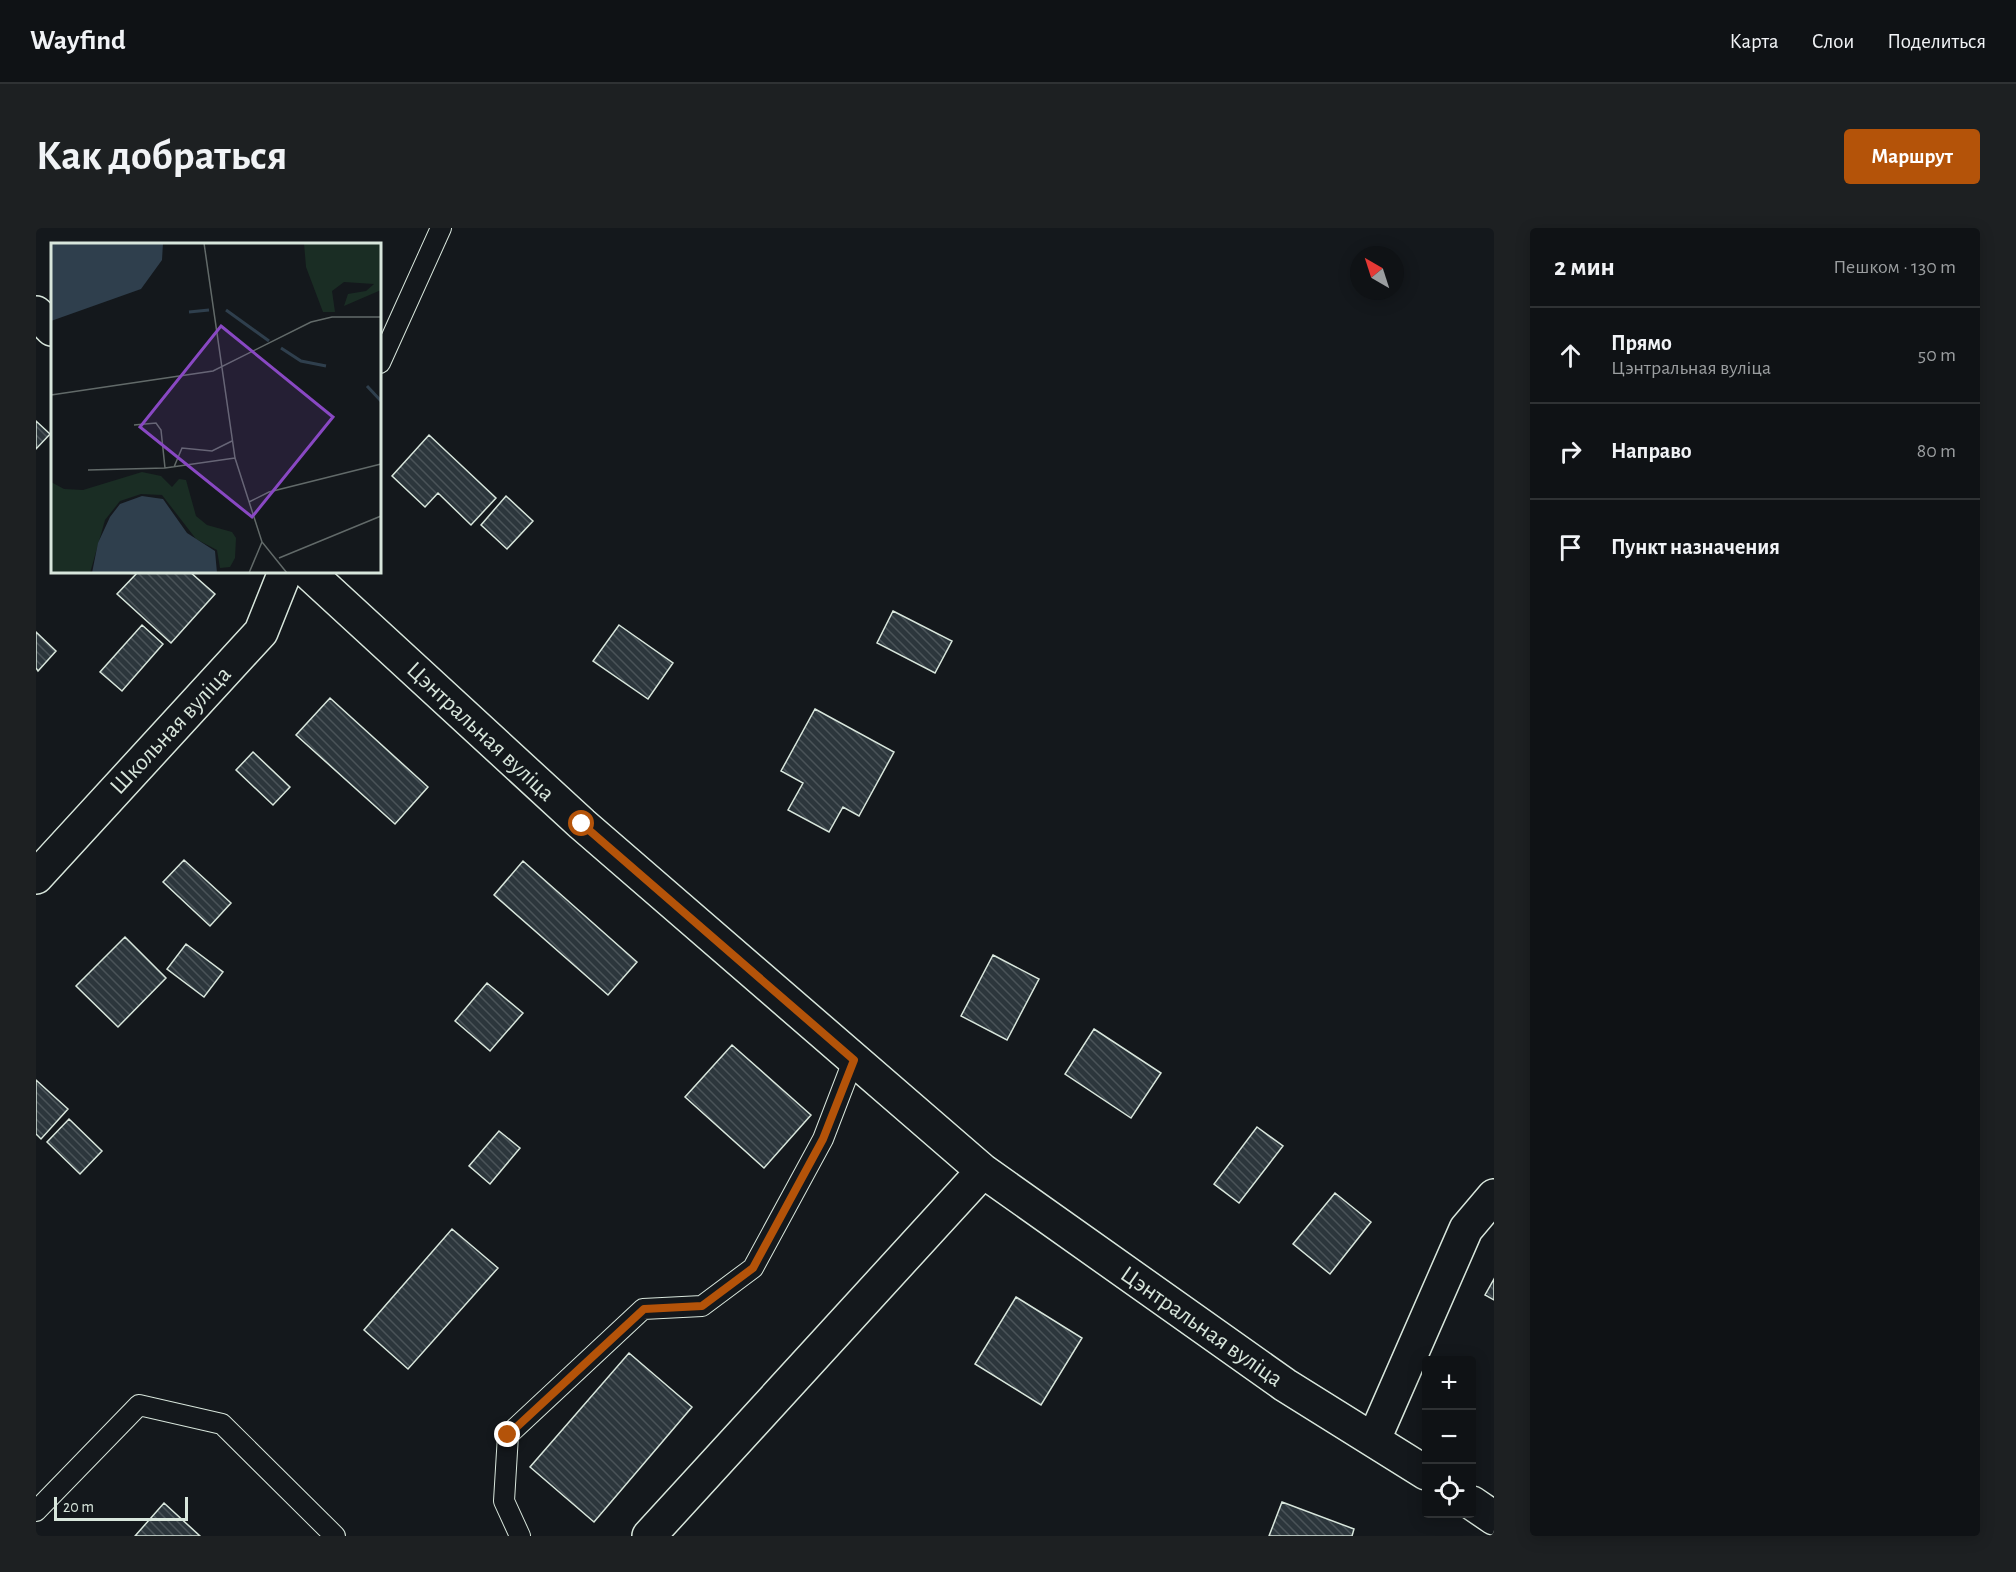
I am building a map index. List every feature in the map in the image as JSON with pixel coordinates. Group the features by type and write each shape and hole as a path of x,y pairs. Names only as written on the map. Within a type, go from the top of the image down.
{"street":[{"path":"36,314 51,328"},
{"name":"Школьная вуліца","path":"36,877 261,632 285,573"},
{"name":"Цэнтральная вуліца","path":"309,573 582,824 983,1172 1285,1385 1374,1438 1422,1470"},
{"path":"649,1536 983,1172"},
{"path":"1374,1438 1466,1229 1494,1196"},
{"path":"1476,1506 1494,1518"}],"lane":[{"path":"381,361 441,228"},
{"path":"520,1536 504,1501 508,1435 644,1309 702,1306 753,1268 823,1139 854,1060"},
{"path":"36,1511 139,1405 222,1424 335,1536"}],"building":[{"path":"36,421 50,434 36,449"},
{"path":"429,435 496,498 471,525 438,493 425,507 392,476"},
{"path":"506,496 533,521 507,549 481,525"},
{"path":"137,573 191,573 215,594 171,643 117,594"},
{"path":"893,611 952,641 935,673 877,643"},
{"path":"142,625 163,644 122,691 100,672"},
{"path":"619,625 673,663 648,699 593,661"},
{"path":"36,632 56,651 38,671 36,668"},
{"path":"330,698 428,787 395,824 296,735"},
{"path":"815,709 894,752 859,816 843,807 829,832 788,810 803,783 781,771"},
{"path":"253,752 290,787 273,805 236,770"},
{"path":"184,860 231,903 210,926 163,882"},
{"path":"523,861 637,962 608,995 494,895"},
{"path":"125,937 166,978 118,1027 76,986"},
{"path":"186,944 223,972 204,997 167,969"},
{"path":"993,955 1039,979 1007,1040 961,1016"},
{"path":"487,983 523,1013 490,1051 455,1021"},
{"path":"1094,1029 1161,1073 1131,1118 1065,1074"},
{"path":"732,1045 811,1115 764,1168 685,1097"},
{"path":"36,1080 68,1109 41,1139 36,1134"},
{"path":"69,1119 102,1151 80,1174 47,1142"},
{"path":"1257,1127 1283,1146 1239,1203 1214,1184"},
{"path":"499,1131 520,1148 490,1184 469,1166"},
{"path":"1335,1193 1371,1222 1330,1274 1293,1244"},
{"path":"452,1229 498,1268 408,1369 364,1330"},
{"path":"1494,1279 1494,1300 1485,1295"},
{"path":"1016,1297 1082,1338 1041,1405 975,1364"},
{"path":"629,1353 692,1407 594,1522 530,1467"},
{"path":"1282,1502 1354,1529 1352,1536 1269,1536"},
{"path":"164,1503 200,1536 135,1536"}],"route":[{"path":"508,1435 644,1309 702,1306 753,1268 823,1139 854,1060 582,824"}]}
